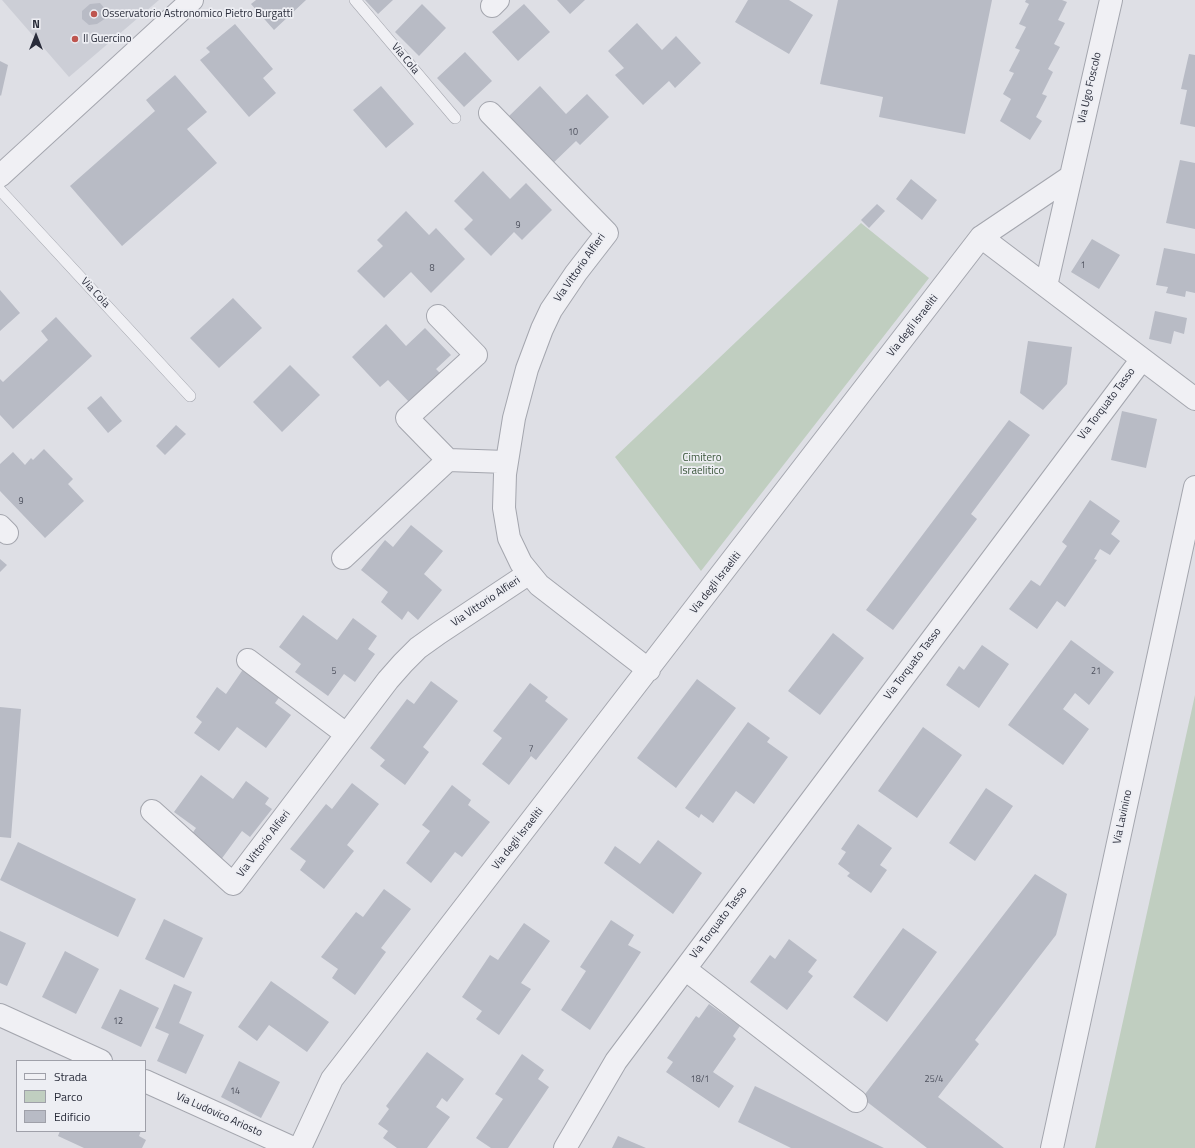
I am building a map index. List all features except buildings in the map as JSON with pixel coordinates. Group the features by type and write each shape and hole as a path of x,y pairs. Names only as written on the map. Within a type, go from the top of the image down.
{"street":[{"path":"0,176 192,0"},
{"name":"Via Ugo Foscolo","path":"1046,286 1111,0"},
{"name":"Via Vittorio Alfieri","path":"490,113 607,233 563,292 542,329 521,390 506,462 504,508 509,538 528,574 555,599 649,670"},
{"path":"1070,177 981,237 1195,399"},
{"name":"Via degli Israeliti","path":"300,1148 332,1079 649,670 981,237"},
{"path":"438,316 476,355 407,418 448,460 506,462"},
{"name":"Via Torquato Tasso","path":"566,1148 616,1061 1142,359"},
{"path":"343,558 448,460"},
{"name":"Via Lavinino","path":"1052,1148 1195,486"},
{"name":"Via Vittorio Alfieri","path":"152,811 233,884 388,680 418,648 528,574"},
{"path":"248,660 346,734"},
{"name":"Via Torquato Tasso","path":"685,969 856,1101"},
{"path":"0,1015 99,1060"},
{"name":"Via Ludovico Ariosto","path":"146,1081 293,1148"}],"lane":[{"name":"Via Cola","path":"355,0 455,118"},
{"name":"Via Cola","path":"0,190 190,396"}],"shaded area":[{"name":"Il Guercino","path":"2,0 159,0 69,77"}],"green space":[{"name":"Cimitero Israelitico","path":"861,223 929,278 701,571 615,457"},
{"path":"1195,695 1195,1148 1095,1148"}],"place":[{"name":"Osservatorio Astronomico Pietro Burgatti","path":"94,14"},
{"name":"Il Guercino","path":"75,39"}]}
